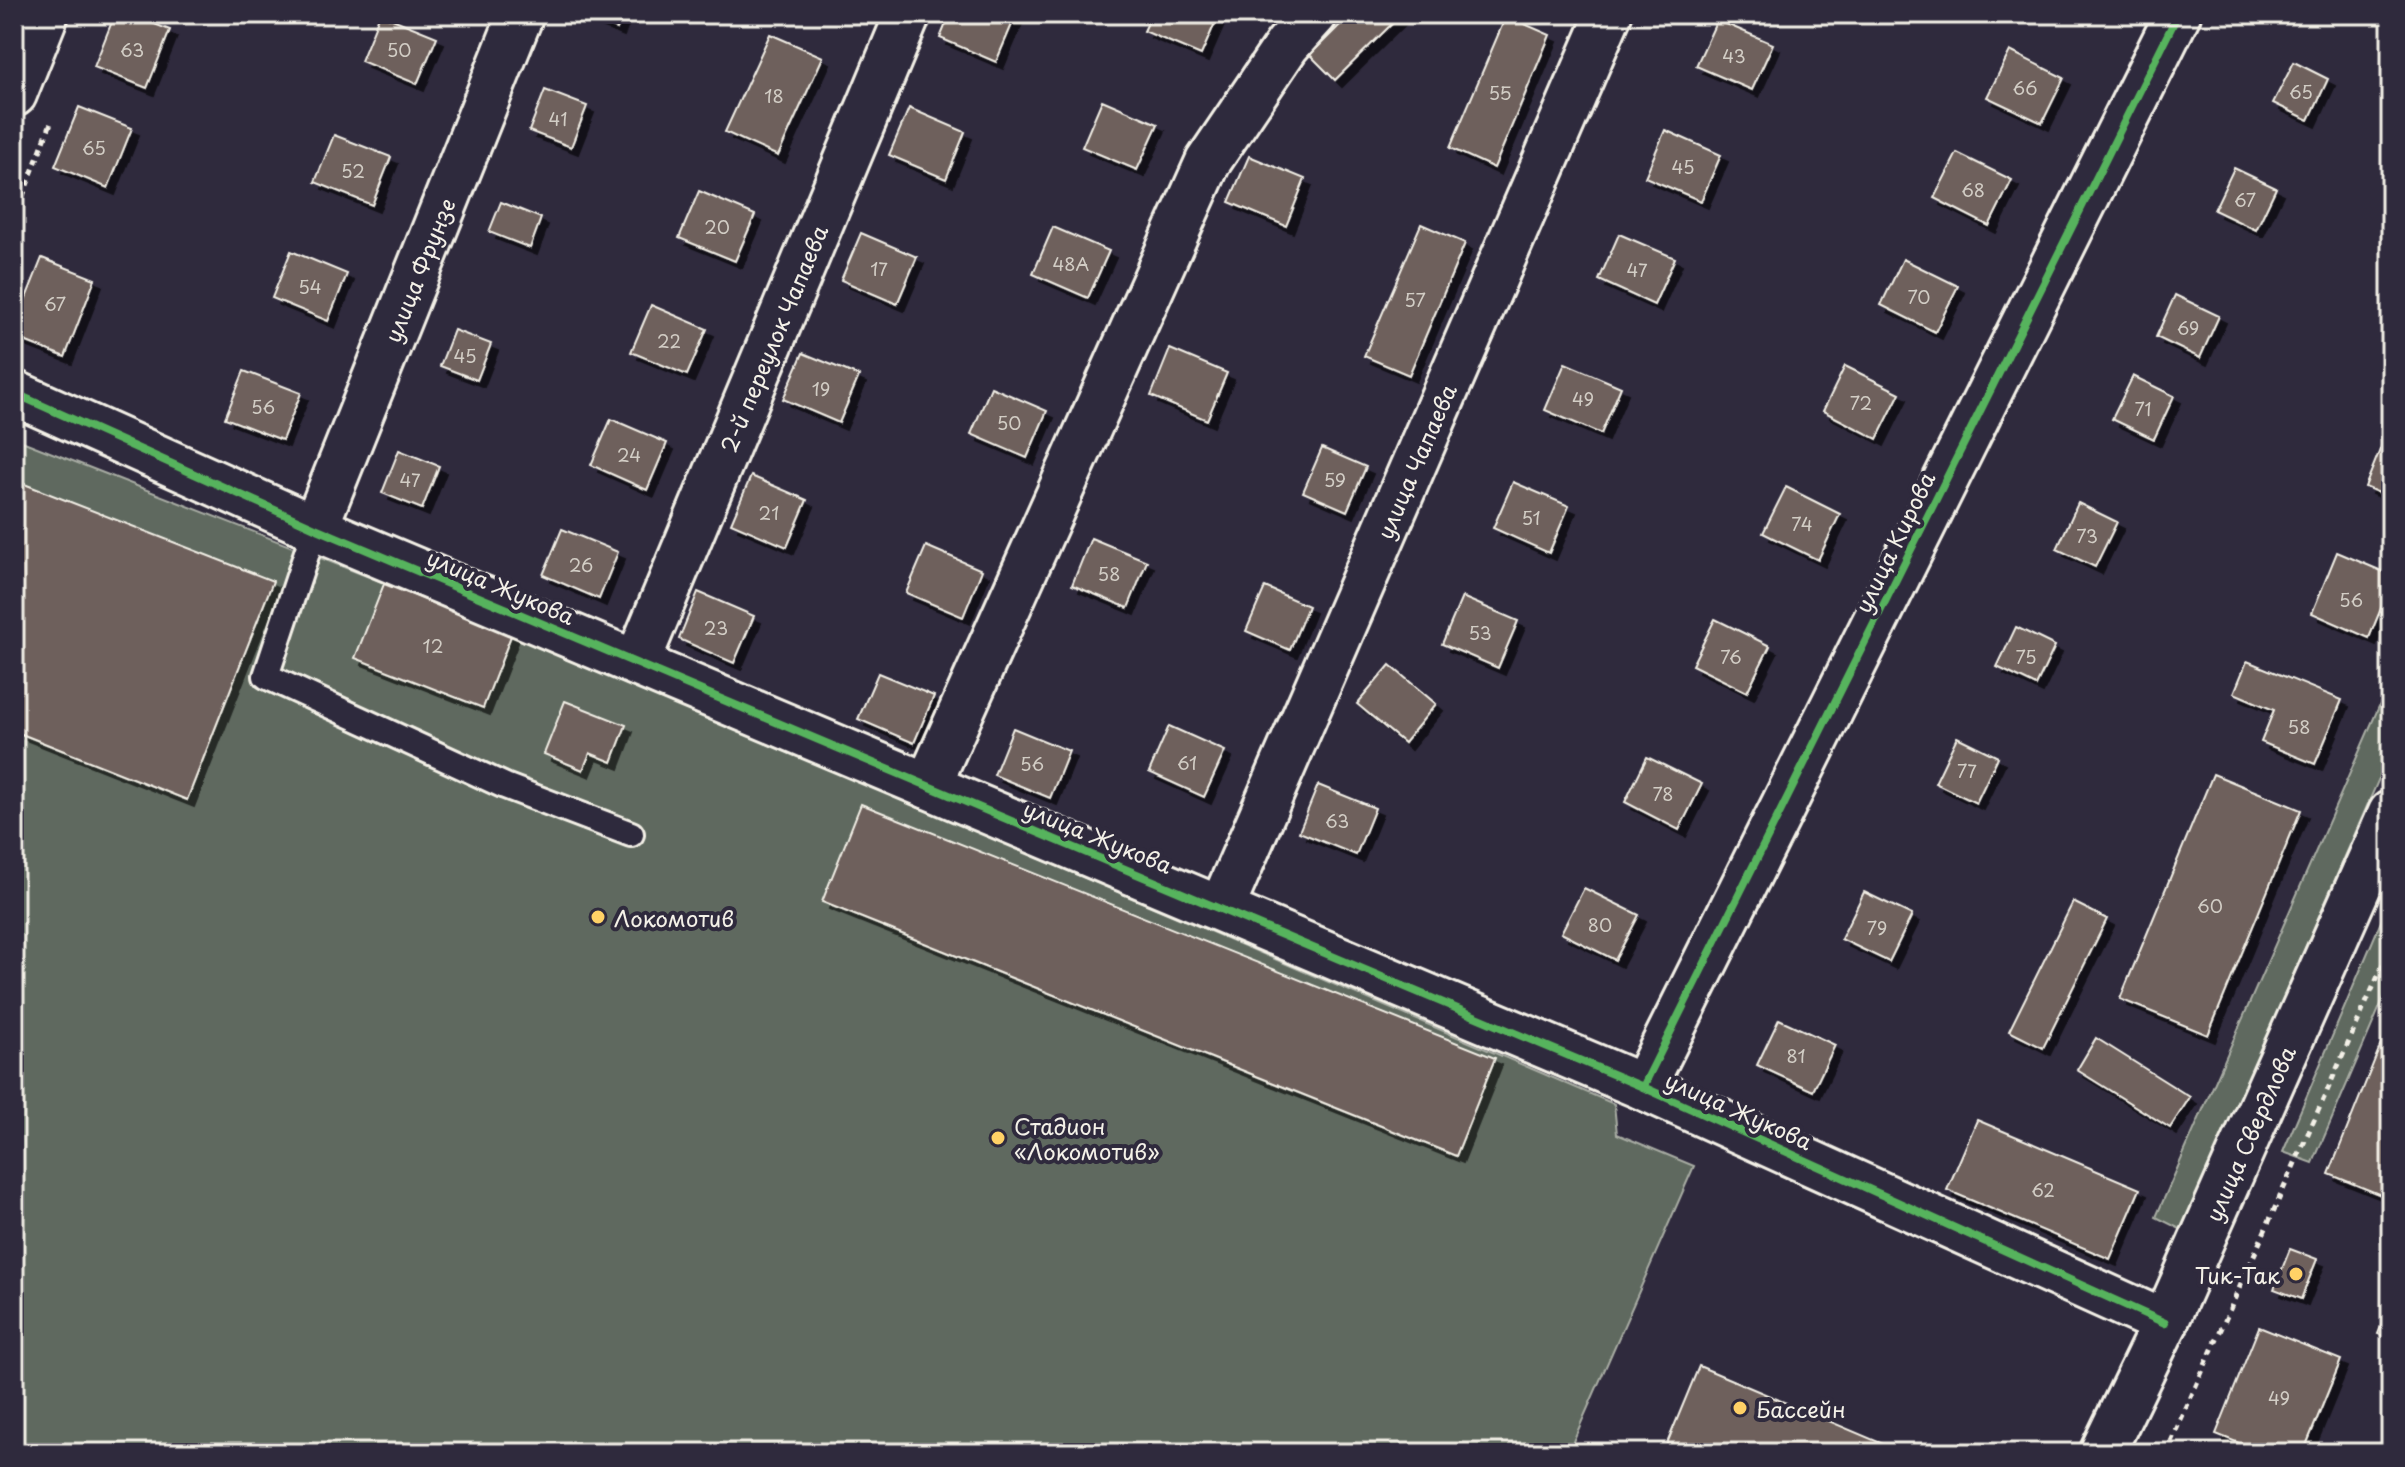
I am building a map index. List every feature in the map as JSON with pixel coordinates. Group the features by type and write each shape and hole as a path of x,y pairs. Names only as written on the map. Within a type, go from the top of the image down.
{"street":[{"path":"14,94 46,14"},
{"name":"улица Фрунзе","path":"315,528 521,14"},
{"name":"2-й переулок Чапаева","path":"637,663 908,14"},
{"path":"928,786 1208,162 1287,45 1315,14"},
{"name":"улица Чапаева","path":"1222,907 1609,14"},
{"name":"улица Кирова","path":"1643,1087 2178,14"},
{"name":"улица Жукова","path":"14,393 315,528 1222,907 1643,1087 2165,1323"},
{"name":"улица Свердлова","path":"2102,1453 2165,1323 2391,813"}],"lane":[{"path":"315,528 266,676 505,786 631,834"}],"path":[{"path":"14,219 52,120"},
{"path":"2166,1453 2391,947"}],"shaded area":[{"name":"Локомотив","path":"14,438 512,633 1614,1104 1617,1134 1694,1166 1568,1453 14,1453"},
{"path":"2391,679 2391,751 2182,1230 2156,1217"},
{"path":"2391,898 2391,981 2313,1163 2283,1152"}],"building":[{"path":"115,14 129,14 170,30 147,88 94,67"},
{"path":"380,14 437,37 417,84 361,61"},
{"path":"580,14 623,14 617,29"},
{"path":"950,14 1016,15 996,62 940,38"},
{"path":"1152,14 1219,14 1201,55 1144,31"},
{"path":"1351,14 1402,14 1335,80 1310,55"},
{"path":"1506,16 1550,35 1494,168 1450,148"},
{"path":"1717,20 1773,44 1752,90 1696,66"},
{"path":"770,34 823,57 778,156 725,132"},
{"path":"2010,51 2064,78 2042,123 1987,97"},
{"path":"2294,62 2328,79 2309,120 2273,103"},
{"path":"545,90 587,106 571,147 529,131"},
{"path":"1102,100 1158,124 1137,170 1082,147"},
{"path":"79,107 132,128 108,188 55,166"},
{"path":"909,108 965,132 946,179 889,155"},
{"path":"1665,130 1721,155 1701,201 1645,177"},
{"path":"334,135 391,157 372,205 315,182"},
{"path":"1957,153 2012,180 1989,226 1934,198"},
{"path":"1249,156 1305,179 1286,226 1229,202"},
{"path":"2234,168 2276,188 2256,230 2214,210"},
{"path":"699,191 755,215 735,261 679,238"},
{"path":"501,202 541,218 530,248 489,232"},
{"path":"1421,224 1465,243 1409,375 1364,356"},
{"path":"1053,227 1109,251 1088,298 1033,274"},
{"path":"861,233 917,257 897,304 841,280"},
{"path":"1619,234 1675,258 1654,305 1599,280"},
{"path":"291,251 347,274 328,321 272,298"},
{"path":"42,258 95,279 65,357 14,337 14,328"},
{"path":"1903,259 1958,286 1935,332 1881,305"},
{"path":"2175,295 2219,316 2200,358 2156,337"},
{"path":"651,305 707,329 687,375 631,352"},
{"path":"454,330 491,344 477,380 440,366"},
{"path":"1170,349 1227,373 1207,420 1151,396"},
{"path":"803,353 859,376 839,423 783,399"},
{"path":"1565,363 1621,387 1601,434 1545,410"},
{"path":"1845,366 1900,393 1877,439 1823,411"},
{"path":"244,371 301,393 282,440 225,418"},
{"path":"2133,376 2174,396 2154,439 2112,419"},
{"path":"991,387 1047,411 1027,458 971,434"},
{"path":"611,419 667,443 647,490 591,465"},
{"path":"2391,426 2391,498 2365,487"},
{"path":"1322,448 1366,467 1347,511 1303,492"},
{"path":"399,450 439,466 422,509 382,493"},
{"path":"751,476 807,500 787,547 731,523"},
{"path":"14,480 273,581 187,800 14,731"},
{"path":"1513,482 1569,506 1549,553 1493,528"},
{"path":"1786,487 1840,514 1818,560 1763,533"},
{"path":"2078,503 2117,522 2095,567 2057,549"},
{"path":"562,529 618,552 599,599 543,575"},
{"path":"1091,538 1147,561 1128,608 1072,585"},
{"path":"926,546 982,570 963,617 906,593"},
{"path":"2337,552 2391,575 2391,584 2369,638 2312,613"},
{"path":"384,584 512,633 483,708 355,658"},
{"path":"1265,587 1308,606 1290,650 1246,631"},
{"path":"698,592 754,616 734,663 679,639"},
{"path":"1462,597 1518,621 1498,668 1442,644"},
{"path":"1715,619 1770,646 1747,692 1692,665"},
{"path":"2016,627 2055,646 2036,686 1997,667"},
{"path":"2247,661 2342,700 2315,764 2261,742 2274,710 2234,693"},
{"path":"1390,665 1436,704 1404,743 1357,704"},
{"path":"878,673 934,696 914,743 858,719"},
{"path":"565,701 626,725 612,762 590,753 583,770 544,754"},
{"path":"1169,726 1225,751 1204,797 1149,772"},
{"path":"1013,728 1069,751 1050,798 994,775"},
{"path":"1957,737 1998,757 1976,803 1935,783"},
{"path":"1647,757 1702,784 1679,830 1625,802"},
{"path":"2213,774 2301,810 2208,1035 2120,999"},
{"path":"1318,785 1375,808 1356,855 1299,832"},
{"path":"861,804 1495,1058 1456,1156 822,902"},
{"path":"1584,888 1639,915 1615,960 1561,933"},
{"path":"1864,892 1912,915 1889,962 1841,939"},
{"path":"2073,902 2107,919 2043,1048 2009,1031"},
{"path":"1779,1019 1835,1045 1813,1091 1757,1065"},
{"path":"2391,1019 2391,1199 2329,1174"},
{"path":"2096,1038 2190,1097 2170,1128 2077,1070"},
{"path":"1977,1120 2140,1189 2110,1259 1947,1190"},
{"name":"Тик-Так","path":"2290,1249 2317,1259 2301,1299 2274,1289"},
{"path":"2391,1302 2391,1339 2378,1334"},
{"path":"2259,1327 2341,1360 2303,1453 2264,1453 2216,1434"},
{"name":"Бассейн","path":"1699,1366 1895,1449 1894,1453 1663,1453"}],"cycle path":[{"path":"1643,1087 2178,14"},
{"path":"14,393 315,528 1643,1087 2165,1323"}],"place":[{"name":"Локомотив","path":"598,917"},
{"name":"Стадион «Локомотив»","path":"998,1138"},
{"name":"Тик-Так","path":"2296,1274"},
{"name":"Бассейн","path":"1740,1408"}]}
